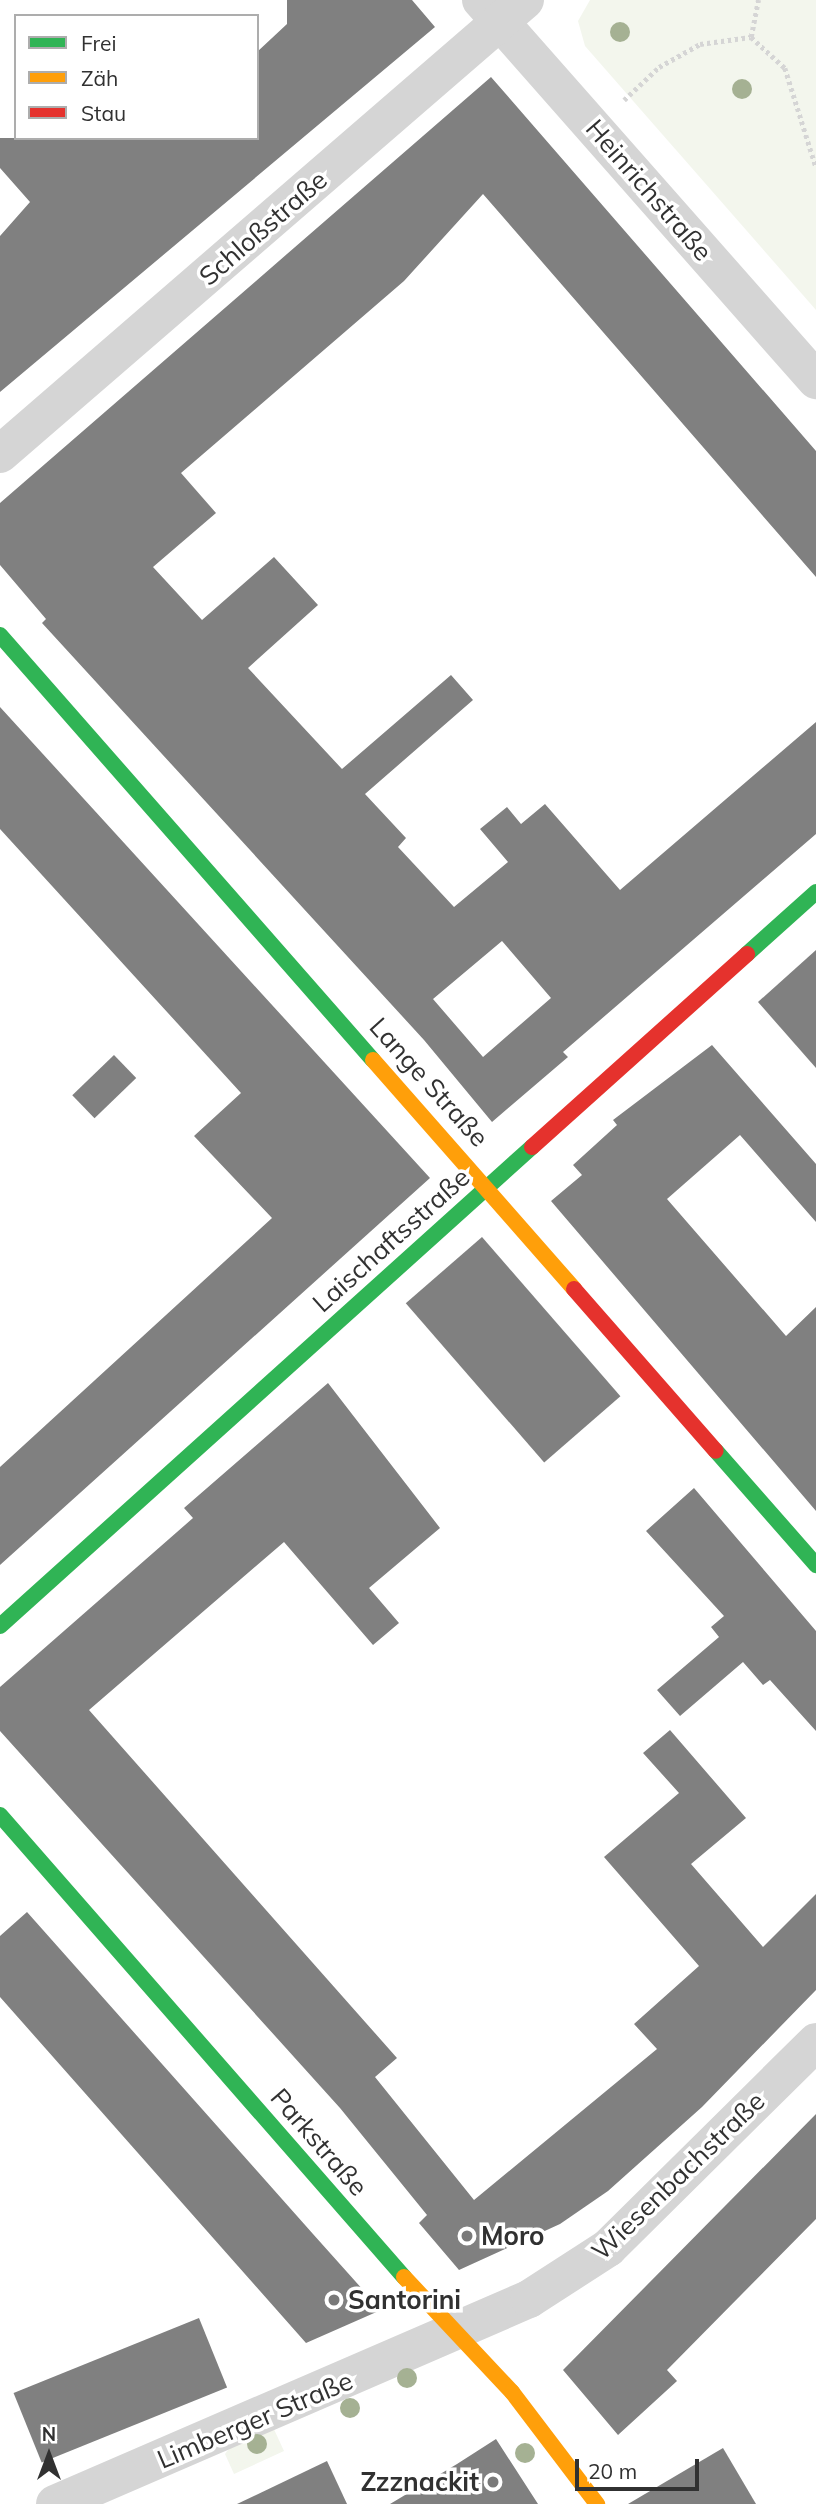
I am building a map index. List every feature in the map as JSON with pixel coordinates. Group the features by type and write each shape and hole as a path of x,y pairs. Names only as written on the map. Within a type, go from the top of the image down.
{"street":[{"name":"Heinrichstraße","path":"502,7 595,128 816,380"},
{"name":"Schloßstraße","path":"0,453 502,7"},
{"name":"Lange Straße","path":"0,635 489,1186 816,1565"},
{"name":"Laischaftsstraße","path":"0,1626 816,892"},
{"name":"Parkstraße","path":"0,1815 454,2334 528,2412 597,2504"},
{"name":"Wiesenbachstraße","path":"454,2334 529,2299 608,2248 816,2042"},
{"name":"Limberger Straße","path":"55,2504 454,2334"}],"path":[{"path":"751,37 758,0"},
{"path":"595,128 659,67 690,49 751,37"},
{"path":"751,37 785,68 816,167"}],"shaded area":[{"path":"590,0 816,0 816,310 585,46 578,21"},
{"path":"272,2425 284,2451 234,2474 225,2454 236,2439"}],"building":[{"path":"287,0 412,0 435,27 0,392 0,236 30,202 0,168 0,138 259,140 259,50 287,24"},
{"path":"491,77 816,451 816,577 483,194 404,281 181,473 216,513 153,567 202,620 274,557 318,605 248,668 342,769 451,675 473,700 365,794 406,838 398,847 454,907 508,862 480,829 507,807 521,824 545,804 620,890 816,722 816,834 563,1052 568,1057 492,1122 424,1040 42,623 46,619 0,565 0,503","holes":["502,941 551,998 483,1057 433,999"]},
{"path":"0,707 430,1178 0,1565 0,1467 272,1218 194,1136 241,1093 0,829"},
{"path":"816,950 816,1068 758,1002"},
{"path":"712,1045 816,1164 816,1222 740,1135 667,1199 786,1336 816,1307 816,1511 551,1201 582,1175 573,1165 617,1125 613,1120"},
{"path":"114,1055 136,1078 95,1118 72,1095"},
{"path":"482,1237 620,1396 544,1463 406,1303"},
{"path":"328,1383 440,1528 369,1588 399,1623 373,1645 284,1542 89,1710 397,2058 375,2077 474,2200 657,2049 634,2024 699,1966 604,1857 679,1793 643,1753 670,1730 746,1818 691,1864 763,1947 816,1894 816,1990 702,2107 608,2191 560,2224 459,2270 419,2223 427,2215 340,2108 0,1731 0,1687 193,1518 184,1508"},
{"path":"694,1488 816,1631 816,1731 770,1680 763,1685 743,1662 680,1716 657,1690 719,1637 711,1627 724,1616 646,1531"},
{"path":"27,1912 381,2310 306,2343 0,1997 0,1936"},
{"path":"816,2114 816,2219 667,2370 677,2381 618,2435 563,2370"},
{"path":"199,2318 227,2388 42,2462 14,2393"},
{"path":"496,2439 538,2504 390,2504 457,2464"},
{"path":"723,2448 756,2504 628,2504"},
{"path":"327,2461 347,2504 237,2504"}],"traffic: fast":[{"path":"0,635 373,1060"},
{"path":"747,954 816,892"},
{"path":"0,1626 532,1147"},
{"path":"716,1451 816,1565"},
{"path":"0,1815 404,2277"}],"traffic: slow":[{"path":"373,1060 574,1289"},
{"path":"404,2277 512,2392 597,2504"}],"traffic: jam":[{"path":"532,1147 747,954"},
{"path":"574,1289 716,1451"}],"place":[{"name":"Moro","path":"467,2236"},
{"name":"Santorini","path":"334,2300"},
{"name":"Zzznackit","path":"493,2482"}]}
